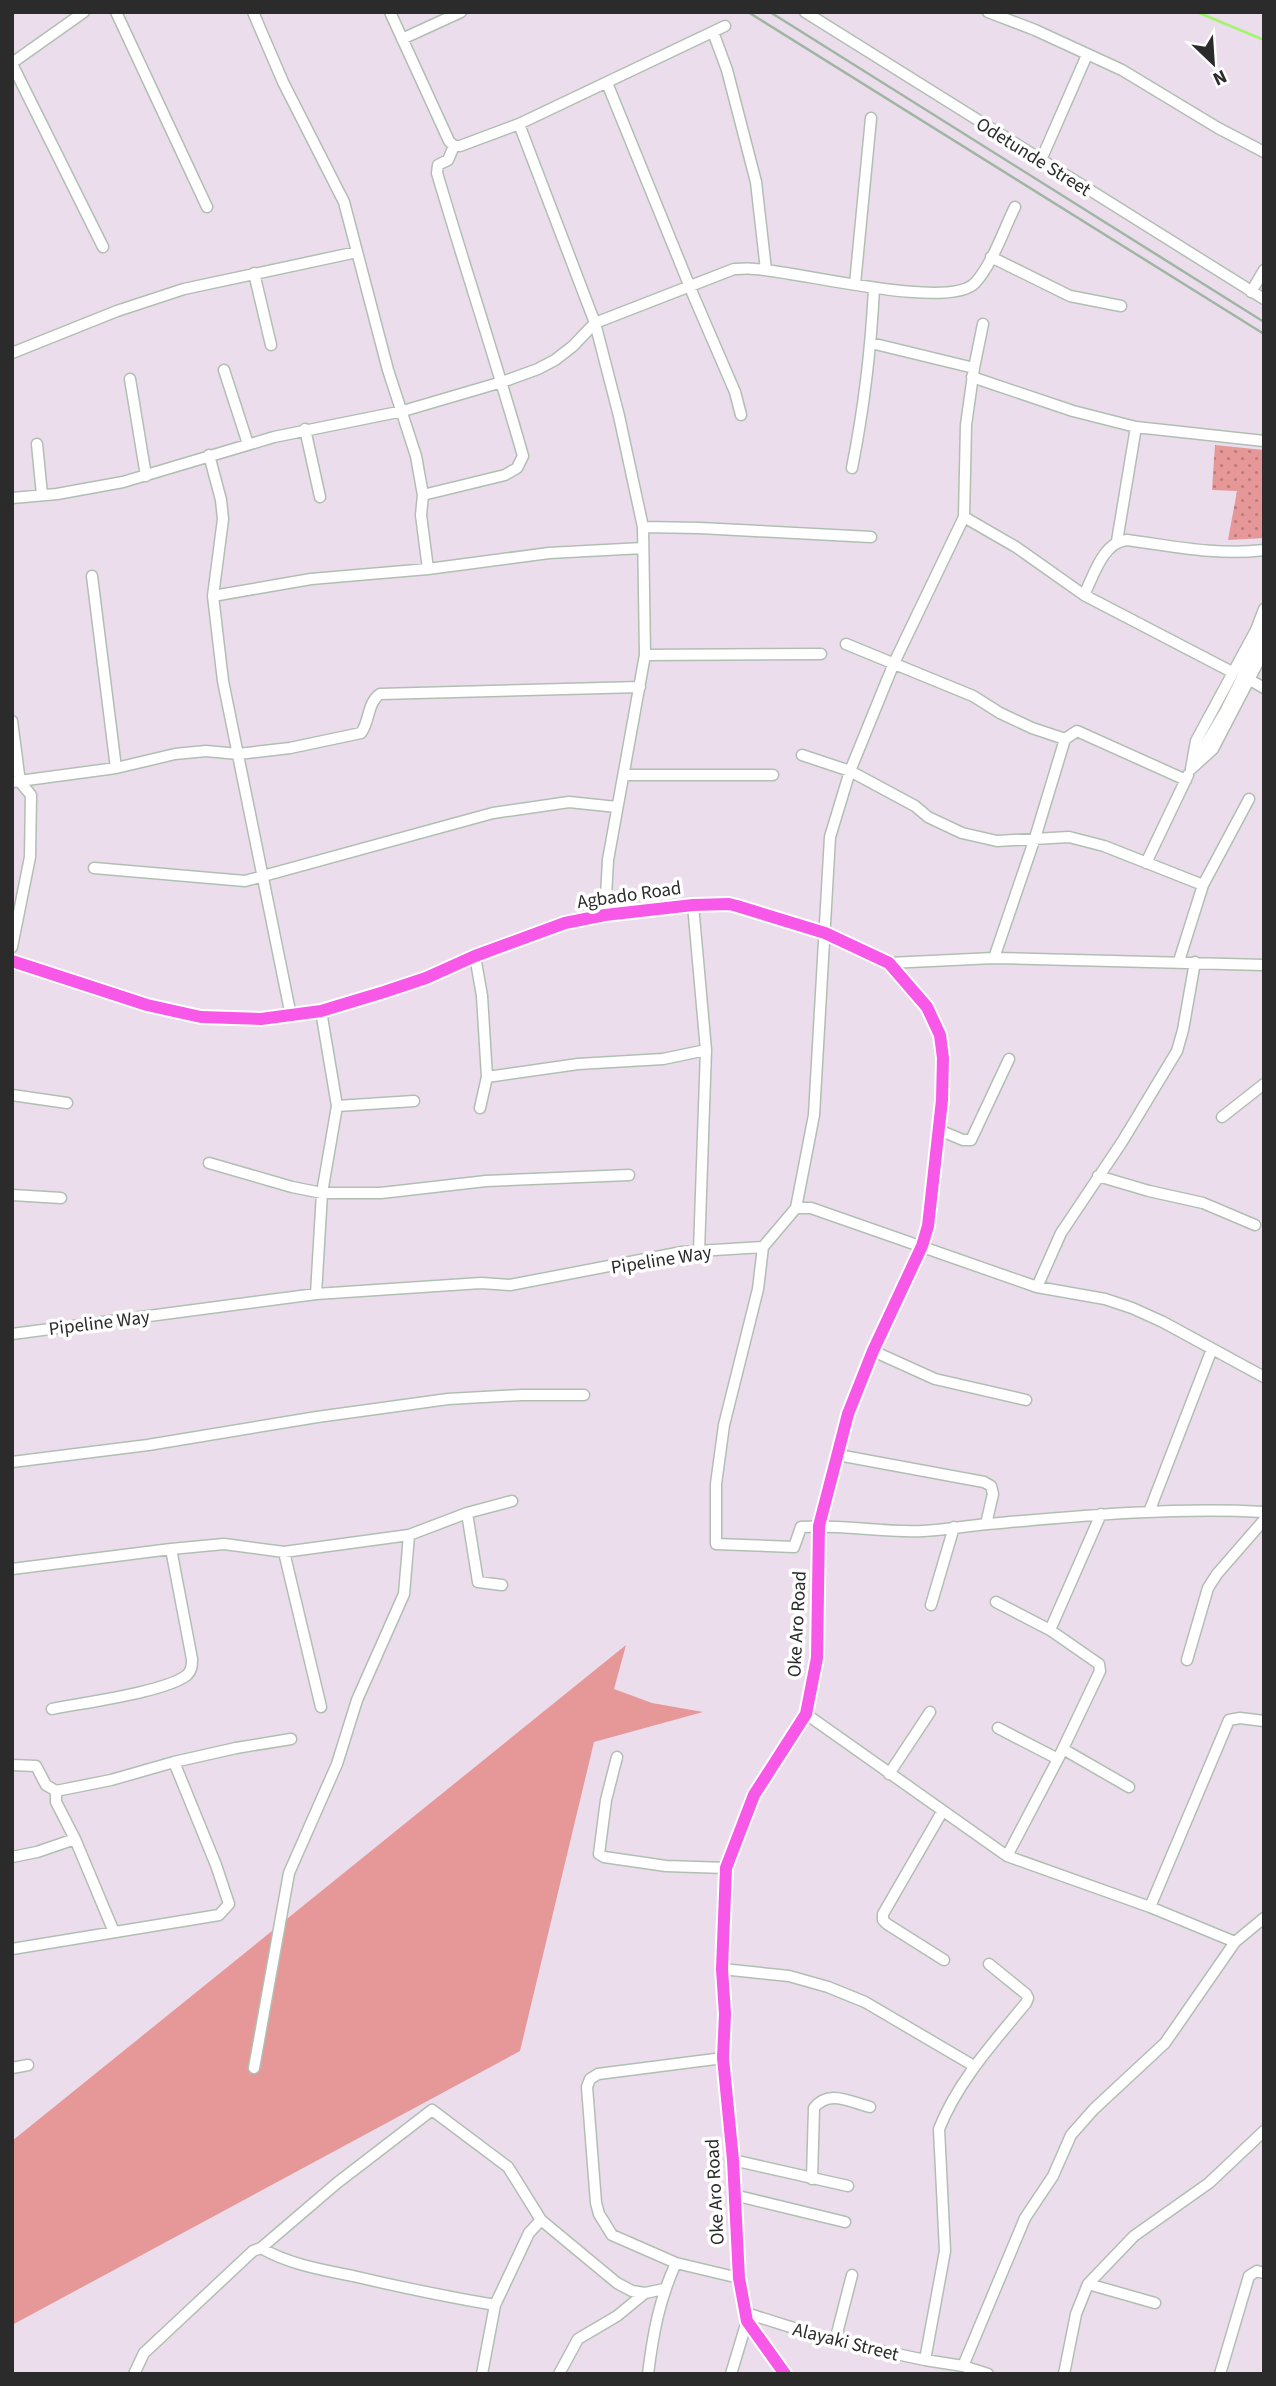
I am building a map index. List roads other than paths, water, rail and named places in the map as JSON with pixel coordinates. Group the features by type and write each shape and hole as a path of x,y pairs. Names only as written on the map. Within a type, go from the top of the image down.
{"main road":[{"name":"Agbado Road","path":"12,961 147,1005 201,1017 291,1016 321,1011 426,978 475,956 565,923 606,915 692,905 729,904 825,933 889,963"},
{"name":"Oke Aro Road","path":"785,2374 747,2317 739,2278 733,2160 723,2058 725,2014 722,1969 726,1868 754,1795 806,1714 817,1658 819,1526 848,1414 873,1352 922,1246 928,1226 939,1130 943,1058 940,1035 927,1007 889,963"}],"street":[{"path":"116,12 207,207"},
{"path":"253,12 282,82 344,202 388,370 416,456 423,495 421,515 428,569"},
{"path":"390,12 449,141 454,146 519,124 726,26"},
{"path":"402,39 461,12"},
{"name":"Odetunde Street","path":"805,12 1264,299"},
{"path":"988,12 1035,30 1122,70 1218,128 1264,152"},
{"path":"83,13 12,63 103,247"},
{"path":"713,32 727,70 756,182 766,270"},
{"path":"1041,160 1087,55"},
{"path":"607,83 735,392 741,415"},
{"path":"855,284 871,118"},
{"path":"519,124 595,323 643,527 645,655 608,860 606,915"},
{"path":"423,495 505,475 517,468 523,456 437,173 438,165 448,160 454,146"},
{"path":"12,498 123,482 248,444 305,429 403,411 502,382 555,360 595,323 734,270 766,270 874,288 955,293 975,283 1015,207"},
{"path":"12,353 117,311 184,289 357,252"},
{"path":"991,257 1070,296 1121,306"},
{"path":"1251,292 1264,270"},
{"path":"254,273 271,345"},
{"path":"852,468 871,343 874,288"},
{"path":"983,324 966,425 964,517 894,663 850,771 830,837 814,1115 796,1209 763,1247 758,1289 724,1424 716,1484 716,1544 794,1547 801,1527 893,1532 1101,1514 1212,1509 1264,1512"},
{"path":"871,343 973,373 1073,411 1136,427 1264,441"},
{"path":"224,370 248,444"},
{"path":"131,379 146,475"},
{"path":"1117,541 1136,427"},
{"path":"305,429 320,497"},
{"path":"37,444 42,495"},
{"path":"209,455 221,500 223,519 213,596 223,681 291,1016"},
{"path":"964,517 1016,547 1084,595 1232,672"},
{"path":"643,527 871,537"},
{"path":"1084,595 1109,547 1117,541 1127,540 1209,552 1264,550"},
{"path":"213,596 311,579 428,569 550,553 643,548"},
{"path":"92,576 116,768"},
{"path":"1191,769 1196,741 1256,630 1264,610"},
{"path":"1146,863 1191,769 1226,710 1264,633"},
{"path":"846,644 973,696 1032,728 1065,739"},
{"path":"1191,769 1213,749 1264,651"},
{"path":"645,655 821,654"},
{"path":"1250,680 1264,688"},
{"path":"16,782 116,768 175,754 206,751 238,754 290,748 362,733 374,699 380,694 640,687"},
{"path":"12,721 16,782"},
{"path":"994,958 1065,739 1077,731 1083,733 1115,750 1186,780"},
{"path":"802,755 850,771 915,806 937,822 962,833 997,841 1069,837 1104,846 1203,885"},
{"path":"624,775 773,775"},
{"path":"12,947 30,857 31,795 27,787 16,782"},
{"path":"1179,961 1203,885 1249,799"},
{"path":"94,868 245,881 493,813 569,802 617,807"},
{"path":"692,905 706,1051 699,1251"},
{"path":"475,956 482,996 487,1077 480,1108"},
{"name":"Agbado Road","path":"889,963 994,958 1264,965"},
{"path":"1037,1287 1061,1233 1122,1142 1177,1051 1195,962"},
{"path":"316,1294 322,1193 337,1106 321,1011"},
{"path":"487,1077 578,1064 663,1059 706,1051"},
{"path":"939,1130 963,1140 971,1140 1009,1059"},
{"path":"1222,1117 1264,1084"},
{"path":"12,1095 67,1103"},
{"path":"337,1106 414,1101"},
{"path":"209,1163 322,1193 381,1193 486,1181 629,1175"},
{"path":"1098,1176 1203,1203 1255,1225"},
{"path":"12,1195 61,1199"},
{"path":"796,1209 819,1210 871,1231 1037,1287 1105,1299 1132,1308 1264,1377"},
{"name":"Pipeline Way","path":"12,1334 316,1294 481,1283 510,1285 699,1251 763,1247"},
{"path":"1149,1512 1212,1349"},
{"path":"873,1352 935,1379 1026,1400"},
{"path":"12,1462 148,1445 448,1399 584,1395"},
{"path":"838,1455 984,1482 991,1486 993,1494 986,1524"},
{"path":"12,1569 171,1549 224,1545 284,1552 409,1535 467,1513 512,1501"},
{"path":"467,1513 476,1578 482,1584 502,1585"},
{"path":"1050,1630 1101,1514"},
{"path":"1186,1660 1208,1588 1264,1520"},
{"path":"931,1605 954,1527"},
{"path":"254,2068 289,1873 337,1764 357,1700 404,1594 409,1535"},
{"path":"52,1709 170,1683 187,1675 191,1670 192,1659 171,1549"},
{"path":"284,1552 321,1707"},
{"path":"996,1602 1050,1630 1099,1664 1100,1671 1007,1856"},
{"path":"889,1774 929,1712"},
{"path":"806,1714 1007,1856 1150,1907 1235,1942"},
{"path":"1150,1907 1229,1720 1240,1718 1264,1721"},
{"path":"998,1728 1058,1759"},
{"path":"12,1765 36,1766 46,1785 57,1791 236,1748 291,1739"},
{"path":"1063,1749 1129,1787"},
{"path":"617,1757 606,1800 599,1854 666,1866 726,1868"},
{"path":"12,1949 219,1915 229,1904 174,1762"},
{"path":"57,1791 57,1802 114,1932"},
{"path":"942,1812 883,1914 883,1920 944,1960"},
{"path":"12,1857 75,1839"},
{"path":"964,2366 1025,2218 1052,2176 1071,2135 1094,2109 1165,2043 1235,1942 1264,1918"},
{"path":"925,2360 945,2251 939,2129 974,2066 1028,1998 989,1964"},
{"path":"722,1969 789,1976 828,1987 865,2002 974,2066"},
{"path":"723,2058 597,2074 590,2079 587,2087 599,2214 612,2235 676,2263 739,2278"},
{"path":"12,2068 28,2065"},
{"path":"812,2179 814,2108 821,2099 831,2097 870,2107"},
{"path":"137,2373 144,2353 253,2251 261,2248 337,2183 432,2110 508,2167 541,2220 617,2283 632,2291 645,2293 664,2289"},
{"path":"1064,2374 1076,2314 1088,2284 1134,2236 1209,2183 1264,2130"},
{"path":"733,2160 848,2186"},
{"path":"734,2195 845,2222"},
{"path":"482,2374 495,2305 529,2233 541,2220"},
{"path":"261,2248 276,2256 330,2271 431,2294 495,2305"},
{"path":"648,2374 664,2289 676,2263"},
{"path":"1220,2374 1249,2276 1257,2271 1264,2273"},
{"path":"835,2341 852,2275"},
{"path":"1088,2284 1155,2303"},
{"path":"559,2374 578,2339 617,2316 645,2293"},
{"path":"732,2374 747,2317"},
{"name":"Alayaki Street","path":"747,2317 835,2341 964,2366 988,2374"}],"waterway":[{"path":"1197,12 1264,40"}],"railway":[{"path":"748,12 1264,334"},
{"path":"770,12 1264,322"}]}
